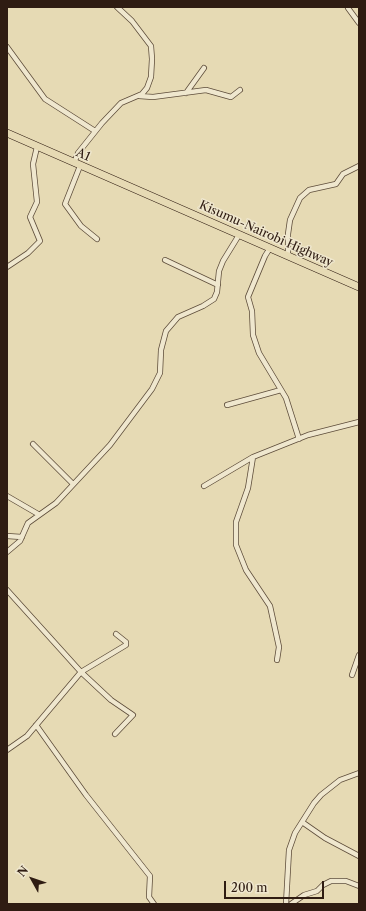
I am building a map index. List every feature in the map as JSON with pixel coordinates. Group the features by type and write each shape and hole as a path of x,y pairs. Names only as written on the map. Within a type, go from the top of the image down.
{"highway":[{"name":"A1","path":"7,133 163,201"},
{"name":"Kisumu-Nairobi Highway","path":"163,201 359,287"}],"street":[{"path":"96,239 81,226 65,204 77,164 78,153 121,102 142,94 147,88 151,77 151,46 145,36 132,21 117,7"},
{"path":"347,7 359,23"},
{"path":"7,46 45,99 95,131"},
{"path":"186,93 204,68"},
{"path":"134,96 153,97 206,90 231,97 240,90"},
{"path":"7,267 28,253 40,241 30,217 37,202 32,164 37,147"},
{"path":"288,256 288,234 290,220 300,198 309,190 336,184 343,174 359,166"},
{"path":"7,552 22,537 28,523 38,514 56,503 113,442 157,381 164,338 171,323 185,313 211,302 216,295 219,271 223,261 239,235"},
{"path":"270,248 250,290 248,301 252,311 252,326 256,345 286,398 300,439"},
{"path":"165,260 218,285"},
{"path":"227,405 281,390"},
{"path":"204,486 253,457 300,439 359,422"},
{"path":"33,444 73,484"},
{"path":"253,457 248,488 236,522 236,545 246,570 270,606 279,647 277,660"},
{"path":"7,496 38,514"},
{"path":"7,536 22,537"},
{"path":"7,590 81,672 112,700 133,715 114,734"},
{"path":"7,750 20,743 81,672 126,645 126,642 116,634"},
{"path":"352,675 359,655"},
{"path":"36,726 86,795 150,876 149,897 154,904"},
{"path":"286,904 289,850 295,833 314,803 332,785 340,780 359,773"},
{"path":"302,822 325,838 359,856"},
{"path":"291,904 304,895 317,892 323,885 331,881 346,881 359,886"}]}
